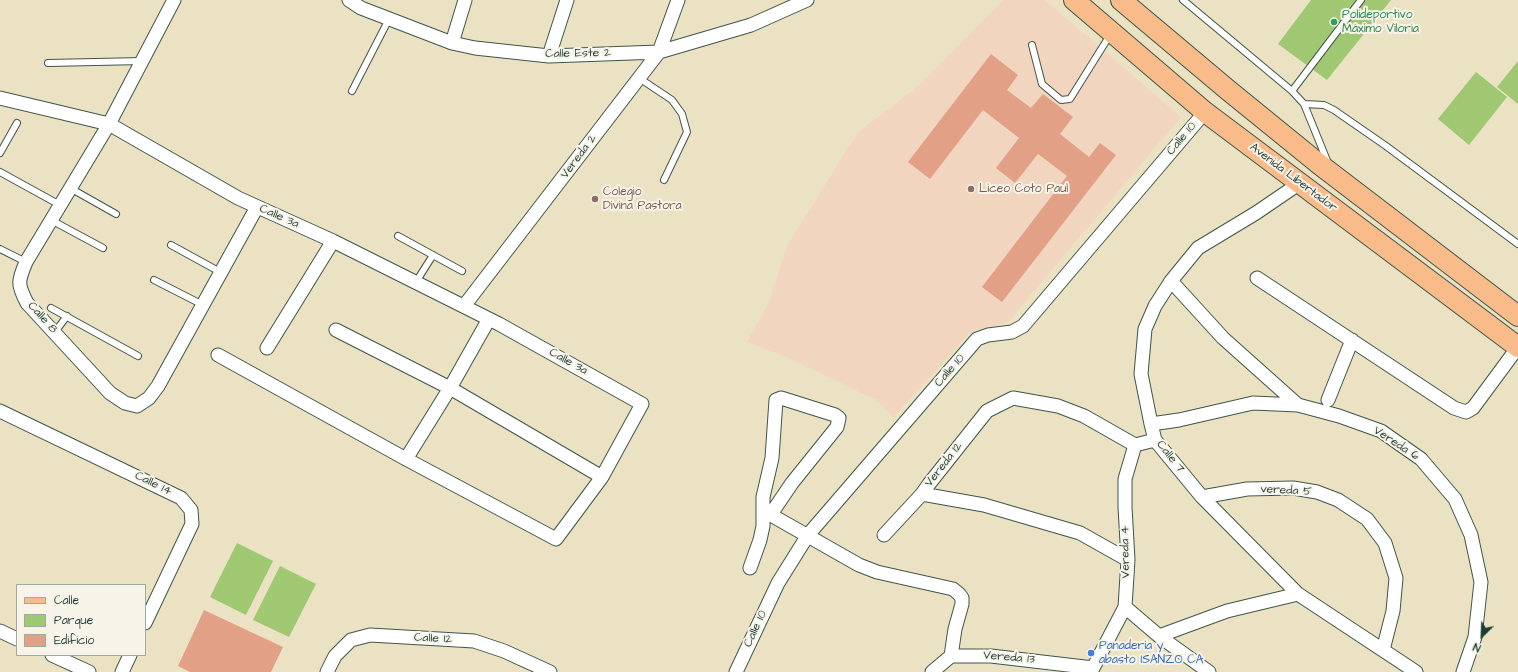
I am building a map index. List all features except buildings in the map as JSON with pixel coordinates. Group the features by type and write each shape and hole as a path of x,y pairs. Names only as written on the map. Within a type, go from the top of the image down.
{"main road":[{"name":"Avenida Libertador","path":"1074,0 1205,112 1518,347"},
{"path":"1121,0 1228,90 1332,174 1518,316"}],"street":[{"name":"Calle 8","path":"174,0 109,124 26,262 19,278 20,290 27,303 110,393 125,403 137,406 149,398 158,386 258,208"},
{"name":"Calle Este 2","path":"349,0 362,4 390,19 452,43 475,48 549,56 659,52 751,25 807,0"},
{"path":"452,43 465,0"},
{"path":"549,56 567,0"},
{"name":"Vereda 2","path":"464,306 659,52 678,0"},
{"name":"Calle 3a","path":"0,98 109,124 238,198 333,241 464,306 642,404 602,477 556,538 406,460 218,355"},
{"name":"Calle 10","path":"736,672 778,583 808,535 977,339 988,335 1012,332 1023,326 1205,112"},
{"name":"Calle 7","path":"1300,183 1256,213 1198,248 1171,281 1155,306 1145,329 1141,374 1151,424 1155,440 1202,497 1298,594 1416,672"},
{"path":"266,348 333,241"},
{"path":"1257,278 1454,408 1466,412 1473,408 1518,347"},
{"name":"Vereda 6","path":"1171,281 1223,338 1298,405 1339,416 1381,431 1421,459 1455,499 1470,534 1481,582 1476,636 1463,672"},
{"path":"406,460 450,388 489,319"},
{"path":"336,330 450,388 602,477"},
{"path":"1328,400 1352,340"},
{"path":"750,568 760,540 762,526 767,512 834,433 839,422 839,418 835,415 781,398 776,400 772,458 763,497 767,512 858,565 877,572 953,589 959,594 962,598 962,604 955,629 951,656 932,672"},
{"name":"Vereda 12","path":"1128,560 1080,534 984,505 922,494 987,412 1013,398 1058,406 1078,414 1135,445"},
{"path":"1151,424 1179,420 1253,403 1298,405"},
{"name":"Calle 14","path":"0,411 181,498 190,510 192,524 146,621"},
{"path":"1135,445 1155,440"},
{"name":"Vereda 4","path":"1092,670 1125,607 1128,560 1125,479 1135,445"},
{"name":"vereda 5","path":"1202,497 1247,489 1293,488 1317,492 1338,500 1367,519 1386,544 1396,578 1393,611 1383,650"},
{"path":"884,535 922,494"},
{"path":"1158,636 1226,611 1298,594"},
{"path":"1125,607 1158,636 1201,670"},
{"path":"0,631 16,639"},
{"name":"Calle 12","path":"327,672 335,656 351,640 370,635 474,641 504,651 550,672"},
{"path":"54,656 89,672"},
{"path":"122,672 130,656"},
{"name":"Vereda 13","path":"951,656 991,656 1092,670"}],"lane":[{"path":"1183,0 1292,91 1304,104 1332,174"},
{"path":"1292,91 1361,0"},
{"path":"352,91 390,19"},
{"path":"1032,45 1042,84 1060,100 1070,99 1112,32"},
{"path":"48,63 142,61"},
{"path":"639,78 672,100 682,114 687,132 664,180"},
{"path":"1304,104 1324,105 1334,110 1386,146 1518,244"},
{"path":"0,153 17,123"},
{"path":"0,172 60,205"},
{"path":"70,188 116,214"},
{"path":"52,220 103,248"},
{"path":"398,236 462,271"},
{"path":"171,245 222,273"},
{"path":"0,249 26,262"},
{"path":"416,282 433,256"},
{"path":"154,280 203,305"},
{"path":"51,308 138,356"},
{"path":"55,332 67,316"}],"shaded area":[{"name":"Liceo Coto Paul","path":"1003,0 1045,0 1181,117 1008,322 970,332 894,417 876,400 789,358 747,342 769,302 787,246 858,132 915,89"}],"green space":[{"name":"Polideportivo Máximo Viloria","path":"1311,0 1391,0 1327,80 1278,44"},
{"path":"1518,61 1518,104 1497,87"},
{"path":"1476,72 1507,97 1469,145 1438,119"},
{"path":"237,543 273,561 246,615 210,597"},
{"path":"280,566 316,584 289,637 253,620"}],"place":[{"name":"Polideportivo Máximo Viloria","path":"1334,22"},
{"name":"Liceo Coto Paul","path":"971,189"},
{"name":"Colegio Divina Pastora","path":"595,199"},
{"name":"Panadería y abasto ISANZO CA","path":"1091,653"}]}
